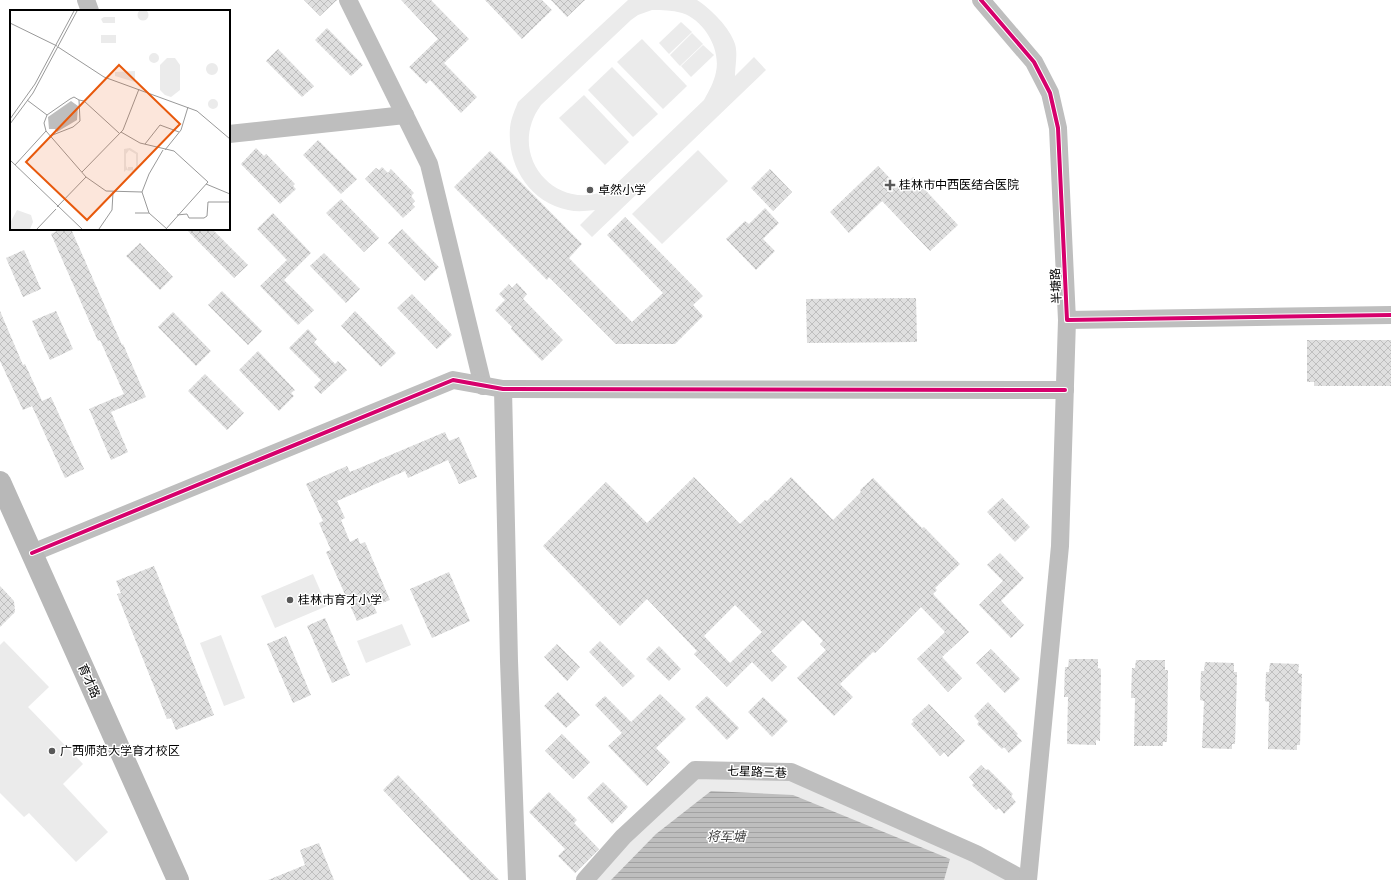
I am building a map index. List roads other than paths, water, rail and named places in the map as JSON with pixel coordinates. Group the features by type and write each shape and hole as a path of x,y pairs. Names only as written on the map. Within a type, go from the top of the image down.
{"main road":[{"name":"育才路","path":"0,482 178,880"}],"street":[{"path":"86,0 90,10"},
{"path":"348,0 429,164 483,386"},
{"name":"半塘路","path":"986,2 1034,62 1050,93 1058,128 1067,320 1391,315"},
{"path":"230,134 405,115"},
{"path":"1028,880 1060,546 1067,320"},
{"path":"32,553 453,380 503,389 1065,390"},
{"path":"503,389 509,669 517,880"},
{"name":"七星路三巷","path":"584,880 623,837 695,770 792,772 976,854 1024,880"}],"water":[{"name":"将军塘","path":"711,791 793,795 950,859 944,880 611,880 656,834"}],"place":[{"name":"桂林市中西医结合医院","path":"890,185"},
{"name":"卓然小学","path":"590,190"},
{"name":"桂林市育才小学","path":"290,600"},
{"name":"广西师范大学育才校区","path":"52,751"}]}
